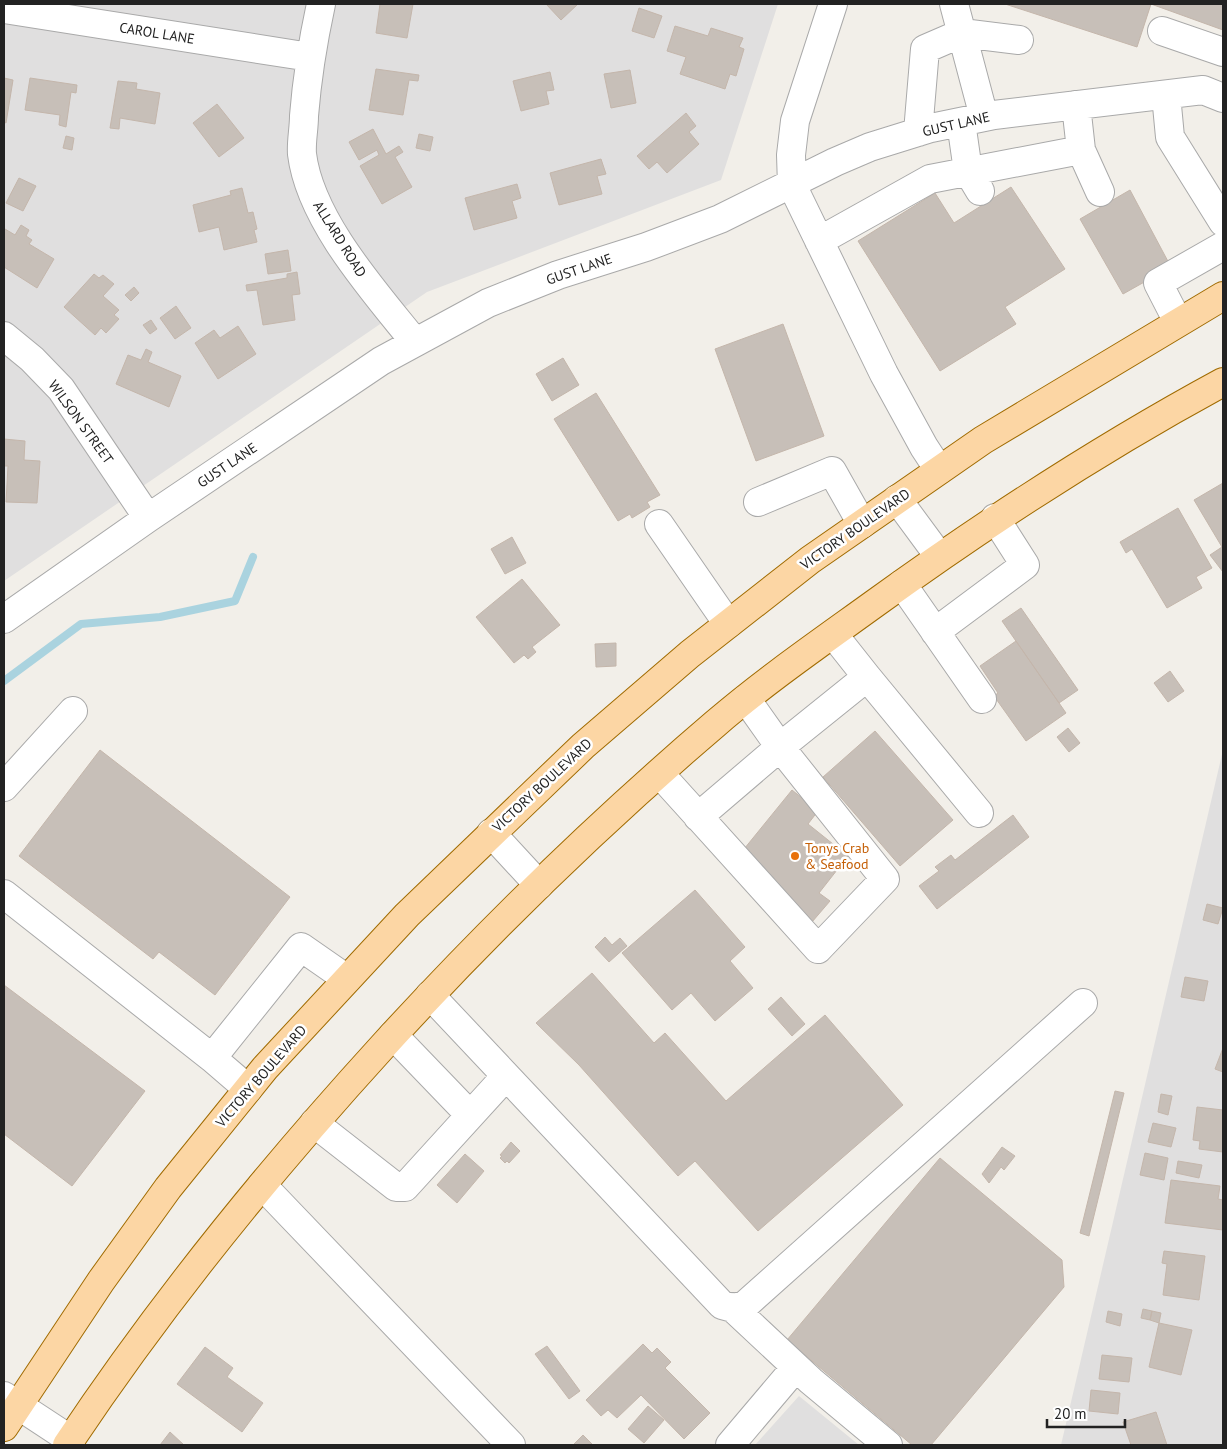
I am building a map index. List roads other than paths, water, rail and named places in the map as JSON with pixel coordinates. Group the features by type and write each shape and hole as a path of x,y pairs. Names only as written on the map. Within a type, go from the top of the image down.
{"main road":[{"name":"VICTORY BOULEVARD","path":"8,1409 168,1188 248,1089 407,914 583,746 728,624 810,560 983,440 1223,296"},
{"path":"69,1443 110,1382 183,1284 314,1123 430,995 538,885 716,723 832,634 995,518 1095,454 1223,382"}],"street":[{"name":"ALLARD ROAD","path":"321,4 310,57 302,151 311,192 325,220 371,287 414,341"},
{"path":"833,4 795,121 791,155 792,185 884,374 924,448 940,470"},
{"path":"954,4 962,34 972,120 974,181"},
{"name":"CAROL LANE","path":"4,9 310,57"},
{"path":"1162,31 1223,52"},
{"path":"918,132 925,49 962,34 1019,40"},
{"name":"GUST LANE","path":"4,619 148,518 381,361 414,341 497,299 558,274 646,247 720,219 844,158 918,132 972,120 1076,105 1203,90 1222,91"},
{"path":"1166,94 1170,137 1223,222"},
{"path":"1076,105 1081,150 1100,192"},
{"path":"819,241 930,179 974,181 1081,150"},
{"path":"1178,322 1158,284 1223,246"},
{"name":"WILSON STREET","path":"4,336 32,359 61,389 148,518"},
{"path":"758,502 832,471 862,524"},
{"path":"897,499 940,556"},
{"path":"935,632 1025,565 995,518"},
{"path":"658,524 728,624"},
{"path":"902,584 982,699"},
{"path":"832,634 979,813"},
{"path":"698,817 780,747 867,677"},
{"path":"660,774 818,949 885,879 780,747 746,699"},
{"path":"4,787 73,711"},
{"path":"491,833 538,885"},
{"path":"4,894 212,1058 248,1089"},
{"path":"212,1058 301,946 347,979"},
{"path":"430,995 722,1305 733,1308 796,1367 888,1445"},
{"path":"733,1308 745,1305 1083,1003"},
{"path":"393,1035 470,1115"},
{"path":"314,1123 396,1188 405,1187 506,1076"},
{"path":"262,1185 510,1445"},
{"path":"730,1445 796,1367"},
{"path":"8,1409 69,1443"}],"waterway":[{"path":"4,681 81,624 160,617 235,601 253,557"}],"place":[{"name":"Tonys Crab & Seafood","path":"795,856"}]}
